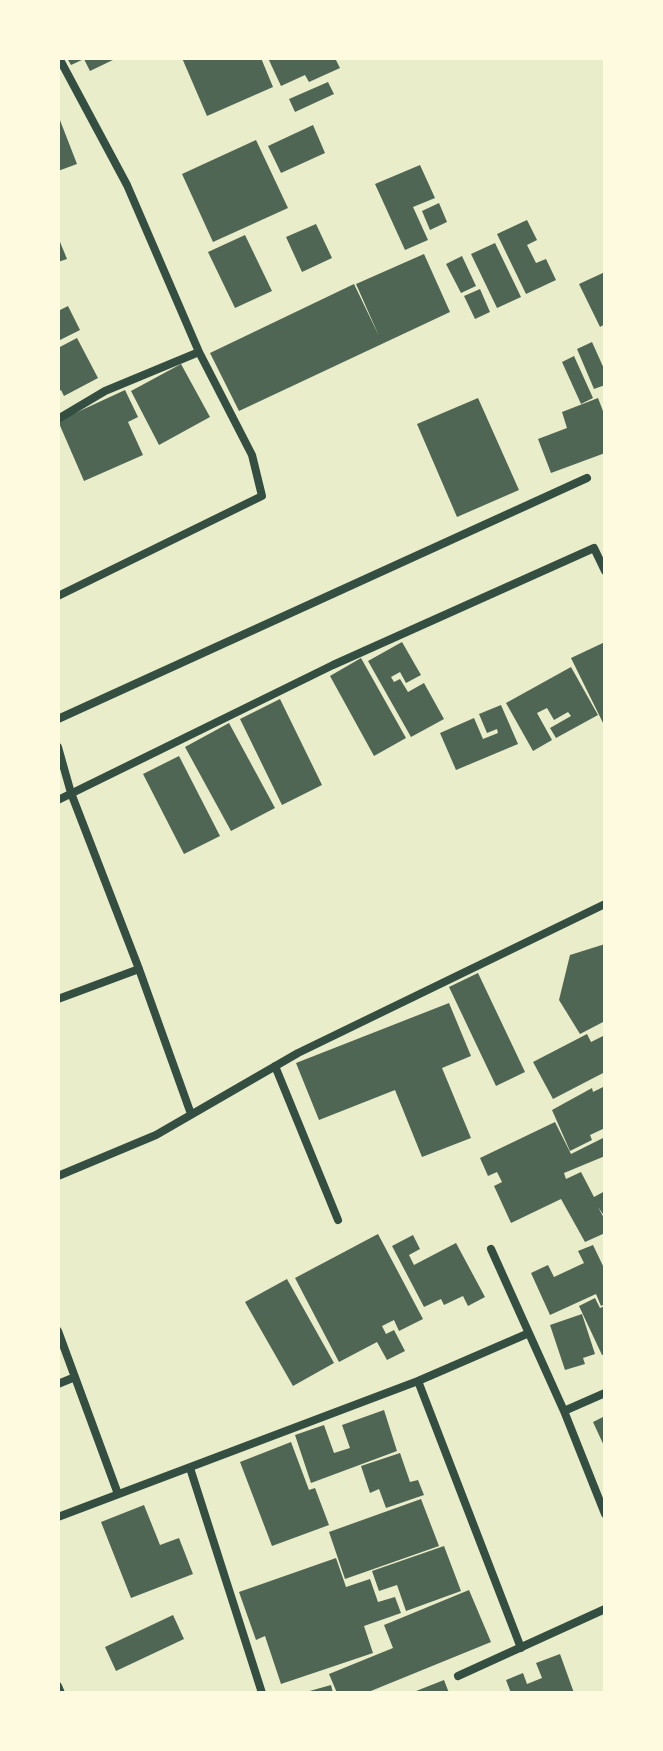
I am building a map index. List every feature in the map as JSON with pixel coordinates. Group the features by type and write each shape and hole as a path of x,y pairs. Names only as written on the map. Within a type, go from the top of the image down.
{"street":[{"path":"58,596 262,496 252,455 199,352 127,185 59,58"},
{"path":"58,419 105,391 199,352"},
{"path":"58,719 587,478"},
{"path":"58,800 333,665 594,548 605,571"},
{"path":"58,747 71,793 191,1114"},
{"path":"58,1176 156,1135 275,1066 605,904"},
{"path":"58,999 139,969"},
{"path":"275,1066 338,1220"},
{"path":"491,1249 564,1411 605,1514"},
{"path":"58,1331 118,1494"},
{"path":"58,1517 418,1381 529,1333"},
{"path":"58,1384 75,1377"},
{"path":"418,1381 521,1648"},
{"path":"564,1411 605,1393"},
{"path":"190,1468 262,1693"},
{"path":"458,1676 605,1609"},
{"path":"58,1686 61,1693"}],"building":[{"path":"67,58 117,58 90,71 84,59 71,65"},
{"path":"182,58 261,58 273,87 207,116"},
{"path":"268,58 335,58 340,68 309,82 305,75 281,86"},
{"path":"328,82 334,94 295,112 289,99"},
{"path":"58,115 77,164 58,171"},
{"path":"313,125 325,153 281,173 268,146"},
{"path":"256,140 288,208 213,242 182,174"},
{"path":"420,165 435,198 413,207 428,240 405,250 375,184"},
{"path":"439,203 447,222 430,230 422,211"},
{"path":"527,220 537,240 527,245 536,263 546,259 556,280 526,294 497,234"},
{"path":"316,224 332,258 302,272 286,237"},
{"path":"245,235 272,291 235,308 208,252"},
{"path":"58,237 67,259 58,262"},
{"path":"495,243 521,297 497,308 471,254"},
{"path":"424,254 450,312 239,411 210,353 354,284 379,336 356,284"},
{"path":"462,256 476,286 461,293 446,264"},
{"path":"605,272 605,324 600,327 579,284"},
{"path":"480,289 490,312 475,319 464,296"},
{"path":"68,306 80,330 58,341 58,311"},
{"path":"77,338 98,378 64,396 61,390 58,392 58,348"},
{"path":"592,342 605,371 605,385 594,389 577,349"},
{"path":"574,356 593,398 581,404 562,362"},
{"path":"181,364 210,417 159,445 131,391"},
{"path":"125,390 138,417 128,422 143,455 84,481 58,421"},
{"path":"478,398 519,490 457,517 417,424"},
{"path":"598,398 605,410 605,453 551,473 538,439 567,428 562,412"},
{"path":"402,642 421,675 406,683 400,672 391,677 394,682 400,679 408,692 424,683 444,719 411,737 368,661"},
{"path":"605,642 605,727 571,658"},
{"path":"361,658 406,738 374,756 330,676"},
{"path":"571,667 598,715 556,738 550,728 571,716 568,712 554,720 547,708 537,713 552,740 533,751 506,703"},
{"path":"280,699 322,785 282,805 240,719"},
{"path":"501,705 518,744 456,770 440,733 474,718 483,739 498,733 497,729 487,733 479,714"},
{"path":"229,723 275,808 231,831 185,747"},
{"path":"179,756 220,836 184,854 143,774"},
{"path":"605,944 605,1021 580,1034 559,1000 570,955"},
{"path":"478,973 525,1072 496,1086 449,987"},
{"path":"449,1003 471,1056 442,1068 471,1138 422,1157 395,1090 319,1120 296,1063"},
{"path":"587,1034 591,1042 605,1035 605,1072 553,1099 533,1062"},
{"path":"605,1086 605,1128 590,1135 592,1140 570,1151 552,1110 592,1088 593,1092"},
{"path":"555,1122 571,1154 605,1137 605,1156 564,1173 566,1179 581,1172 594,1197 605,1191 605,1217 598,1207 605,1220 605,1233 585,1242 561,1199 511,1223 494,1186 502,1182 497,1172 488,1176 480,1158"},
{"path":"378,1234 423,1319 399,1331 394,1320 382,1326 386,1334 394,1330 405,1351 387,1360 377,1342 339,1362 295,1278"},
{"path":"413,1235 420,1249 409,1255 414,1265 456,1243 485,1297 468,1306 463,1296 444,1305 441,1299 424,1307 392,1246"},
{"path":"593,1245 605,1270 605,1304 601,1306 596,1294 550,1315 531,1273 548,1265 554,1277 584,1263 578,1251"},
{"path":"287,1279 334,1363 293,1386 245,1302"},
{"path":"595,1298 600,1308 605,1306 605,1354 602,1355 579,1306"},
{"path":"582,1314 595,1354 583,1358 585,1364 565,1370 550,1325"},
{"path":"384,1410 397,1451 311,1483 295,1435 324,1425 334,1453 350,1448 342,1425"},
{"path":"605,1416 605,1448 593,1422"},
{"path":"291,1442 309,1490 315,1488 329,1525 272,1546 240,1462"},
{"path":"400,1453 410,1482 418,1480 424,1495 386,1508 379,1489 370,1493 361,1466"},
{"path":"421,1499 439,1546 345,1579 329,1532"},
{"path":"144,1505 160,1545 179,1538 193,1574 131,1598 101,1522"},
{"path":"444,1546 461,1591 406,1611 397,1585 379,1591 372,1571"},
{"path":"336,1558 346,1587 370,1579 378,1602 395,1597 401,1613 364,1626 373,1653 281,1684 265,1636 256,1640 239,1592"},
{"path":"469,1590 491,1642 366,1693 337,1693 329,1674 393,1648 384,1625"},
{"path":"173,1615 184,1639 116,1671 105,1647"},
{"path":"560,1654 574,1693 511,1693 506,1680 523,1673 527,1684 542,1678 536,1663"},
{"path":"444,1680 449,1693 411,1693"},
{"path":"331,1685 333,1693 306,1693 306,1692"}]}
